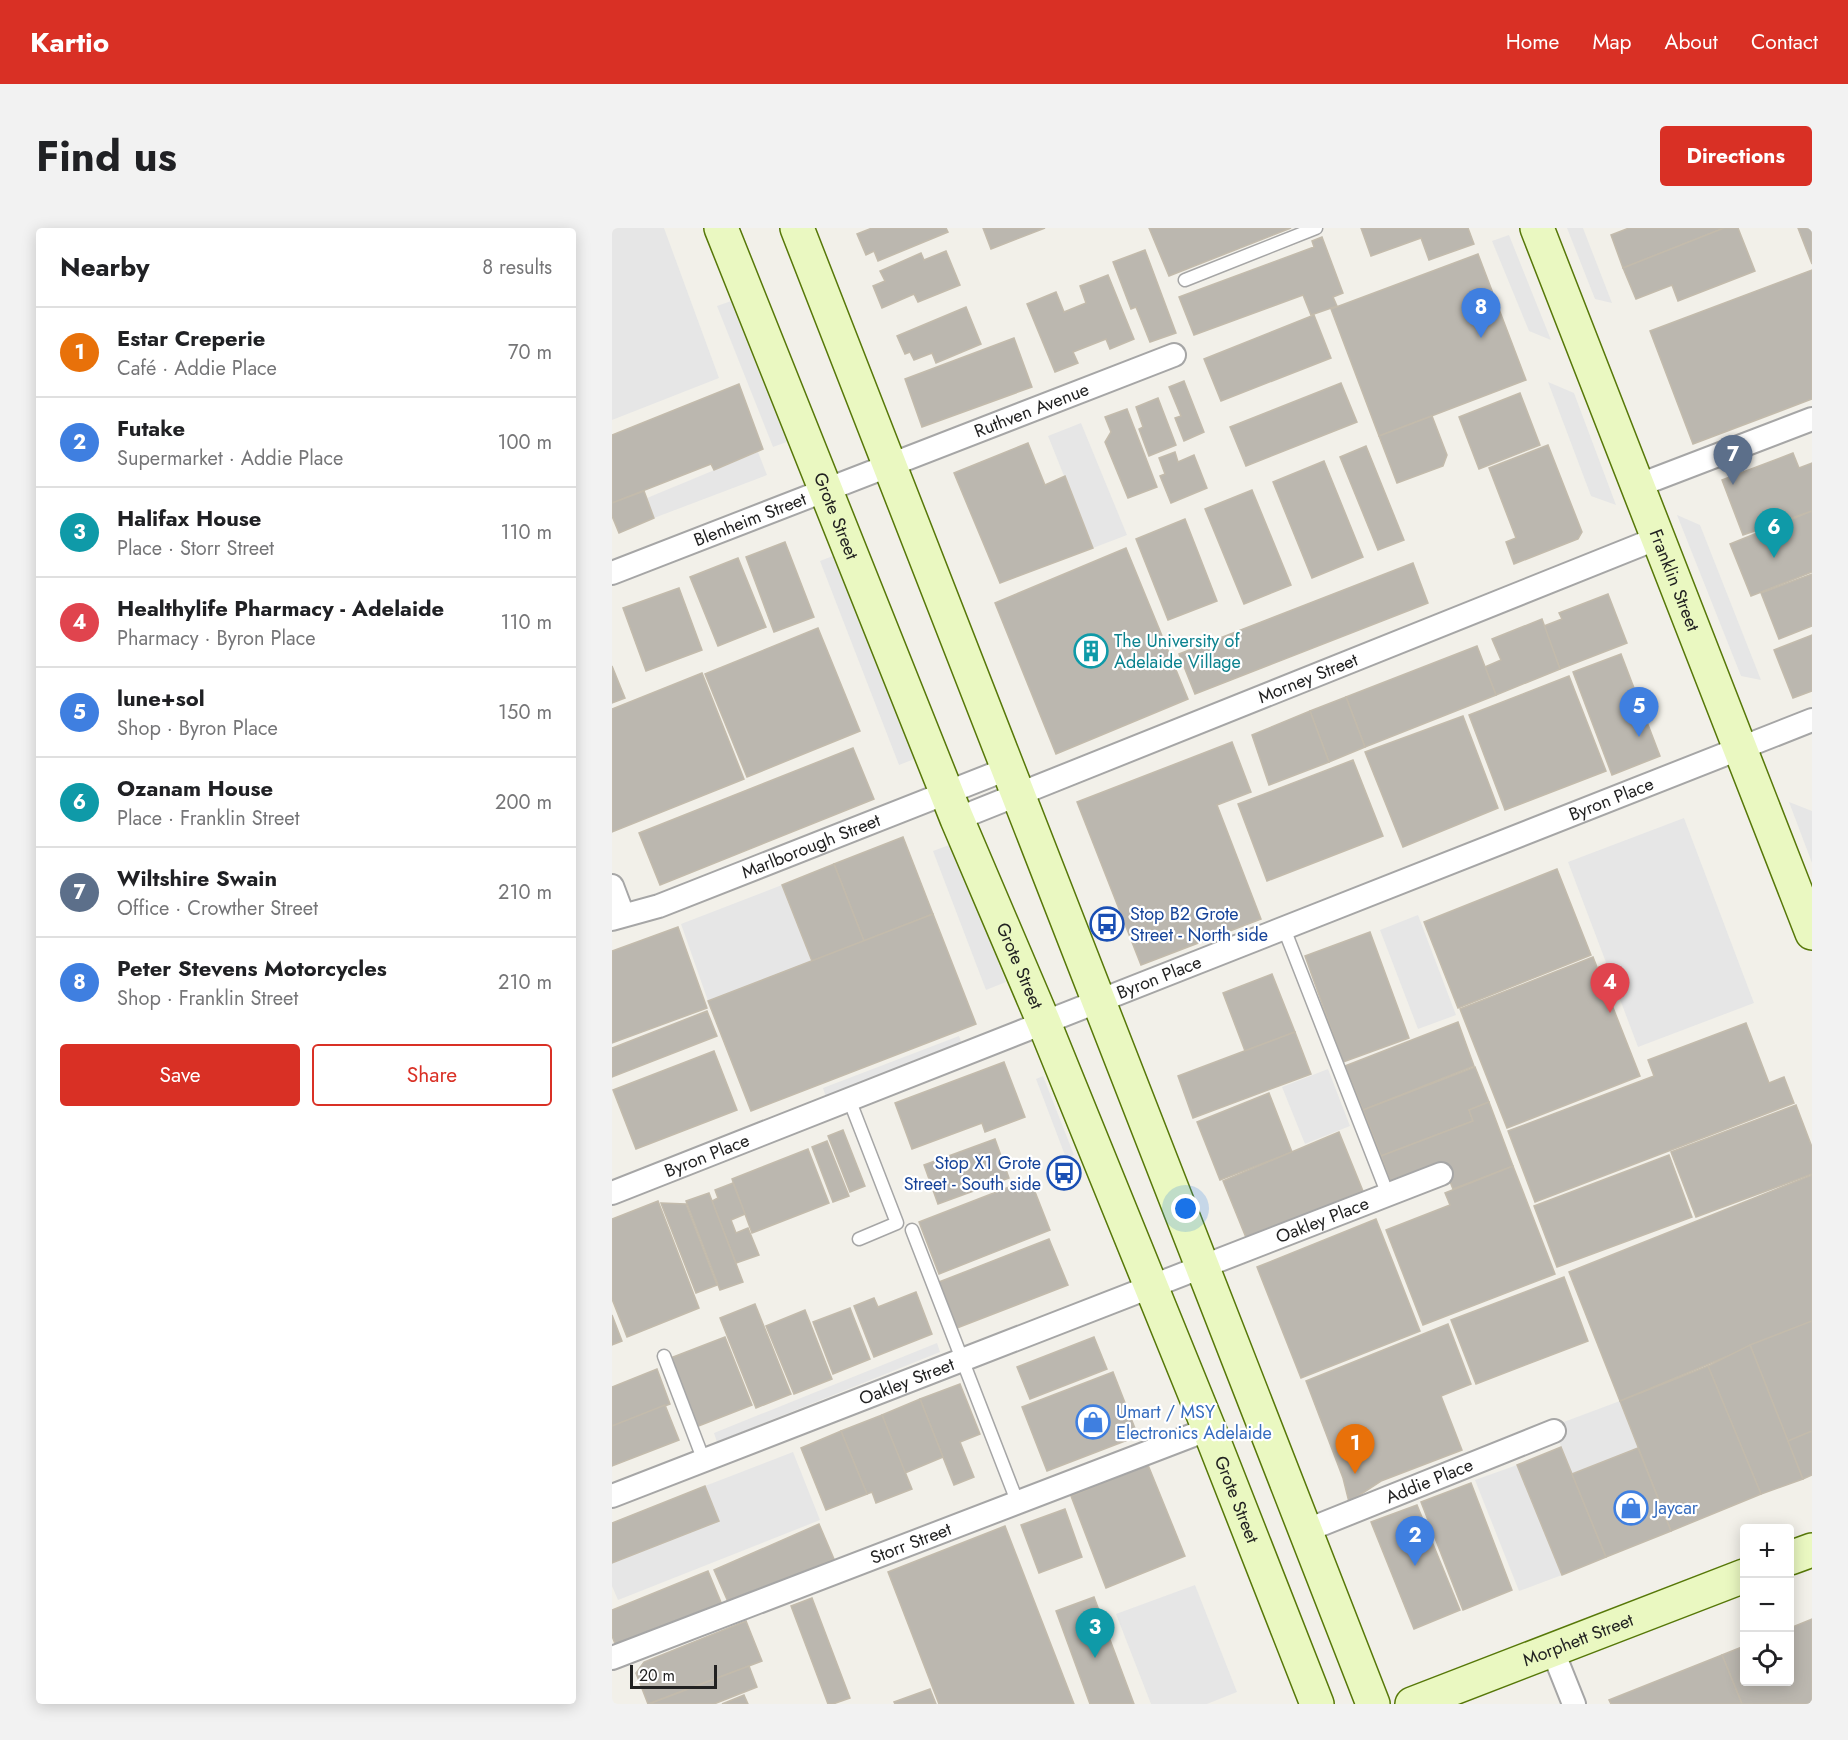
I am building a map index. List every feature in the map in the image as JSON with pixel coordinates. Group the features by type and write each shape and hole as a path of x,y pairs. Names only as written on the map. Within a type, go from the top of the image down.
{"main road":[{"path":"797,228 1373,1704"},
{"name":"Franklin Street","path":"1537,228 1812,933"},
{"name":"Grote Street","path":"724,229 825,490 952,807 1044,1023 1209,1429 1317,1704"},
{"path":"1794,1557 1812,1550"},
{"name":"Morphett Street","path":"1412,1704 1740,1577"}],"street":[{"name":"Ruthven Avenue","path":"889,465 1174,355"},
{"path":"1637,486 1812,419"},
{"name":"Blenheim Street","path":"612,573 889,465"},
{"name":"Morney Street","path":"952,807 1658,538"},
{"name":"Byron Place","path":"612,1193 1283,926 1812,720"},
{"name":"Marlborough Street","path":"618,917 659,906 952,807"},
{"path":"612,886 618,917"},
{"name":"Oakley Place","path":"1202,1267 1441,1174"},
{"name":"Oakley Street","path":"612,1496 1151,1289 1202,1267"},
{"name":"Storr Street","path":"612,1658 1209,1429"},
{"name":"Addie Place","path":"1305,1531 1554,1431"},
{"path":"1552,1649 1574,1704"}],"lane":[{"path":"1185,280 1315,228"},
{"path":"1283,926 1388,1195"},
{"path":"849,1099 897,1222 859,1239"},
{"path":"912,1230 1017,1501"},
{"path":"663,1356 704,1461"}],"shaded area":[{"path":"612,228 664,228 719,378 612,420"},
{"path":"1567,228 1583,228 1612,303 1595,299"},
{"path":"1509,235 1551,340 1529,331 1492,241"},
{"path":"737,299 792,440 773,447 717,306"},
{"path":"1548,382 1574,393 1616,505 1591,496"},
{"path":"1081,423 1127,535 1093,548 1048,436"},
{"path":"758,452 767,475 654,518 647,498"},
{"path":"1677,515 1700,525 1761,680 1741,676"},
{"path":"838,554 917,758 899,765 820,561"},
{"path":"1789,802 1812,811 1812,863"},
{"path":"1684,818 1754,1003 1638,1047 1568,862"},
{"path":"952,844 1006,982 986,990 933,851"},
{"path":"782,885 812,961 708,1001 681,924"},
{"path":"1418,915 1456,1015 1418,1029 1380,930"},
{"path":"959,1036 962,1044 826,1097 823,1088"},
{"path":"1328,1069 1350,1126 1305,1144 1282,1087"},
{"path":"1043,1076 1074,1155 1066,1158 1036,1079"},
{"path":"937,1343 940,1352 717,1442 714,1433"},
{"path":"1620,1401 1638,1448 1572,1474 1553,1426"},
{"path":"793,1452 820,1520 618,1600 612,1586 612,1563 719,1521 705,1486"},
{"path":"1517,1465 1562,1575 1519,1591 1475,1480"},
{"path":"1195,1585 1237,1692 1207,1704 1151,1704 1116,1614"}],"building":[{"path":"872,228 946,228 948,232 878,261 874,251 866,255 857,234"},
{"path":"983,228 1045,228 991,249"},
{"path":"1149,228 1291,228 1169,276"},
{"path":"1361,228 1468,228 1474,244 1429,260 1421,238 1371,256"},
{"path":"1629,228 1724,228 1623,268 1611,235"},
{"path":"1724,228 1738,228 1755,271 1678,301 1672,285 1636,299 1623,268"},
{"path":"1798,228 1812,228 1812,264"},
{"path":"1322,237 1343,293 1333,297 1337,306 1311,315 1303,295 1194,335 1179,297 1314,247 1312,241"},
{"path":"1145,250 1176,333 1150,342 1136,307 1131,309 1113,262"},
{"path":"946,251 960,285 918,302 914,294 882,308 873,286 885,281 880,271 921,253 924,260"},
{"path":"1478,254 1526,380 1379,436 1331,309"},
{"path":"1812,270 1812,399 1693,444 1650,331"},
{"path":"1108,275 1134,339 1110,349 1106,339 1073,352 1078,363 1055,372 1027,304 1056,292 1064,312 1086,303 1080,286"},
{"path":"966,307 981,344 936,363 932,353 914,360 910,352 905,354 897,336"},
{"path":"1314,315 1331,358 1221,401 1204,359"},
{"path":"1014,338 1032,387 922,427 905,379"},
{"path":"1184,381 1204,432 1184,441 1175,418 1181,416 1169,387"},
{"path":"1341,383 1357,422 1246,466 1230,427"},
{"path":"739,384 763,449 714,470 711,464 612,503 612,435"},
{"path":"1520,393 1540,445 1479,469 1459,417"},
{"path":"1158,398 1176,445 1149,456 1139,429 1143,427 1136,407"},
{"path":"1127,409 1157,487 1128,498 1105,442 1111,432 1105,417"},
{"path":"1432,416 1447,455 1443,466 1397,483 1379,436"},
{"path":"1028,443 1045,485 1065,476 1093,548 1000,583 954,473"},
{"path":"1548,445 1582,532 1578,539 1514,564 1506,542 1516,538 1489,468"},
{"path":"1366,446 1404,540 1378,550 1340,457"},
{"path":"1175,452 1178,462 1194,455 1207,488 1171,503 1160,476 1165,474 1159,458"},
{"path":"1793,453 1799,468 1812,463 1812,511 1743,535 1722,480"},
{"path":"1324,461 1363,557 1312,578 1273,482"},
{"path":"1252,490 1291,585 1244,604 1205,509"},
{"path":"644,491 654,518 619,533 612,516 612,503"},
{"path":"1812,511 1812,572 1751,596 1730,544"},
{"path":"1185,519 1217,601 1168,620 1136,539"},
{"path":"785,542 814,617 774,632 746,557"},
{"name":"The University of Adelaide Village","path":"1126,548 1188,699 1056,754 995,603"},
{"path":"738,558 766,627 718,646 690,577"},
{"path":"1413,563 1428,603 1195,694 1179,654"},
{"path":"1812,574 1812,626 1779,639 1761,593"},
{"path":"679,588 702,650 646,671 623,608"},
{"path":"1608,594 1627,643 1560,669 1544,626 1562,619 1559,613"},
{"path":"1542,619 1560,669 1496,695 1485,667 1501,660 1492,639"},
{"path":"818,628 860,731 747,777 705,674"},
{"path":"1812,635 1812,691 1793,698 1774,650"},
{"path":"1477,646 1496,695 1365,747 1346,697"},
{"path":"1621,654 1660,756 1612,775 1573,672"},
{"path":"612,666 625,698 612,703"},
{"path":"702,673 744,779 612,832 612,709"},
{"path":"1569,676 1606,771 1505,810 1469,715"},
{"path":"1346,697 1365,747 1329,762 1310,711"},
{"path":"1310,711 1329,762 1269,785 1252,735"},
{"path":"1463,716 1498,808 1403,847 1365,752"},
{"path":"1232,742 1251,792 1217,805 1261,919 1141,965 1077,802"},
{"path":"853,748 874,799 660,885 639,833"},
{"path":"1353,760 1383,836 1267,881 1238,804"},
{"path":"903,837 933,914 864,941 834,864"},
{"path":"834,864 864,941 812,961 782,885"},
{"path":"1557,869 1591,955 1458,1008 1424,922"},
{"path":"933,914 976,1024 751,1111 708,1001"},
{"path":"678,927 707,1008 612,1043 612,951"},
{"path":"1370,932 1409,1038 1343,1062 1305,956"},
{"path":"1593,957 1640,1076 1507,1128 1460,1009"},
{"path":"1272,974 1295,1032 1245,1051 1223,993"},
{"path":"707,1011 717,1036 612,1077 612,1048"},
{"path":"1458,1022 1474,1066 1363,1110 1345,1066"},
{"path":"1746,1023 1769,1083 1784,1077 1794,1103 1535,1202 1508,1131 1654,1076 1648,1060"},
{"path":"1295,1032 1311,1074 1193,1118 1178,1076"},
{"path":"714,1051 737,1110 636,1149 613,1090"},
{"path":"1004,1062 1025,1117 985,1132 982,1123 912,1149 895,1103"},
{"path":"1475,1067 1489,1102 1469,1110 1473,1121 1381,1156 1363,1110"},
{"path":"1269,1093 1292,1152 1220,1180 1197,1122"},
{"path":"1489,1102 1513,1166 1453,1189 1443,1164 1391,1184 1381,1156 1473,1121 1469,1110"},
{"path":"1796,1105 1812,1147 1812,1174 1696,1217 1671,1152"},
{"path":"843,1130 865,1186 850,1192 828,1136"},
{"path":"1339,1132 1363,1191 1247,1240 1223,1181"},
{"path":"995,1139 1009,1178 938,1204 924,1165"},
{"path":"827,1141 849,1196 833,1202 812,1147"},
{"path":"808,1149 829,1203 752,1233 732,1179"},
{"path":"1669,1155 1692,1217 1557,1267 1534,1206"},
{"path":"1513,1166 1555,1274 1423,1325 1386,1230 1450,1205 1445,1193"},
{"path":"1812,1175 1812,1321 1620,1401 1569,1272"},
{"path":"1030,1179 1050,1230 939,1274 919,1222"},
{"path":"733,1183 745,1214 731,1220 736,1233 748,1228 759,1255 736,1263 712,1201 718,1198 715,1190"},
{"path":"709,1193 743,1282 720,1290 686,1201"},
{"path":"658,1201 699,1308 627,1337 612,1299 612,1219"},
{"path":"661,1203 686,1204 717,1285 696,1293"},
{"path":"1376,1219 1420,1331 1301,1378 1257,1267"},
{"path":"1049,1239 1068,1285 957,1328 939,1282"},
{"path":"1564,1277 1588,1341 1476,1384 1451,1320"},
{"path":"916,1292 932,1334 874,1357 854,1306 874,1298 878,1307"},
{"path":"755,1304 791,1394 756,1408 720,1318"},
{"path":"850,1308 870,1359 833,1374 813,1322"},
{"path":"805,1310 832,1379 794,1394 766,1326"},
{"path":"612,1315 622,1341 612,1345"},
{"path":"1812,1321 1812,1431 1788,1441 1750,1345"},
{"path":"1448,1324 1471,1384 1441,1396 1462,1450 1381,1481 1349,1502 1343,1478 1306,1381"},
{"path":"725,1337 752,1405 696,1427 668,1359"},
{"path":"1094,1337 1107,1369 1030,1399 1017,1367"},
{"path":"1750,1345 1803,1479 1761,1494 1708,1366"},
{"path":"1708,1366 1761,1494 1671,1531 1620,1401"},
{"path":"657,1369 670,1404 612,1426 612,1387"},
{"path":"1113,1372 1138,1436 1047,1471 1022,1407"},
{"path":"960,1384 980,1434 960,1442 974,1477 954,1485 920,1399"},
{"path":"920,1399 943,1457 905,1473 882,1415"},
{"path":"665,1405 679,1440 612,1466 612,1426"},
{"path":"882,1415 912,1489 876,1503 872,1492 867,1494 841,1431"},
{"path":"841,1431 867,1494 826,1510 801,1448"},
{"path":"1812,1431 1812,1475 1803,1479 1788,1441"},
{"path":"1561,1447 1606,1557 1562,1575 1517,1465"},
{"path":"1638,1448 1671,1531 1606,1557 1572,1474"},
{"path":"1148,1465 1185,1556 1106,1588 1071,1496"},
{"path":"1471,1483 1512,1590 1463,1610 1421,1502"},
{"path":"705,1486 719,1521 612,1563 612,1523"},
{"path":"1417,1505 1460,1610 1414,1629 1371,1522"},
{"path":"1065,1509 1082,1557 1039,1573 1021,1525"},
{"path":"819,1524 834,1559 729,1604 714,1570"},
{"path":"1005,1526 1074,1704 939,1704 888,1572"},
{"path":"708,1571 723,1607 617,1649 612,1636 612,1610"},
{"path":"1094,1597 1134,1704 1090,1704 1056,1611"},
{"path":"812,1598 850,1698 833,1704 828,1704 791,1606"},
{"path":"1812,1619 1812,1704 1742,1704 1722,1655 1740,1648 1740,1686 1794,1686 1794,1626"},
{"path":"746,1621 762,1661 648,1704 636,1673 644,1662"},
{"path":"1722,1655 1742,1704 1611,1704 1609,1700"},
{"path":"749,1666 757,1687 714,1704 649,1704"},
{"path":"930,1689 936,1704 895,1704 894,1702"},
{"path":"744,1695 748,1704 722,1704"}],"place":[{"name":"Peter Stevens Motorcycles","path":"1481,338"},
{"name":"Wiltshire Swain","path":"1733,485"},
{"name":"Ozanam House","path":"1774,558"},
{"name":"The University of Adelaide Village","path":"1091,651"},
{"name":"lune+sol","path":"1639,737"},
{"name":"Stop B2 Grote Street - North side","path":"1107,924"},
{"name":"Healthylife Pharmacy - Adelaide","path":"1610,1013"},
{"name":"Stop X1 Grote Street - South side","path":"1064,1173"},
{"name":"Umart / MSY Electronics Adelaide","path":"1093,1422"},
{"name":"Estar Creperie","path":"1355,1474"},
{"name":"Jaycar","path":"1631,1508"},
{"name":"Futake","path":"1415,1566"},
{"name":"Halifax House","path":"1095,1658"}]}
